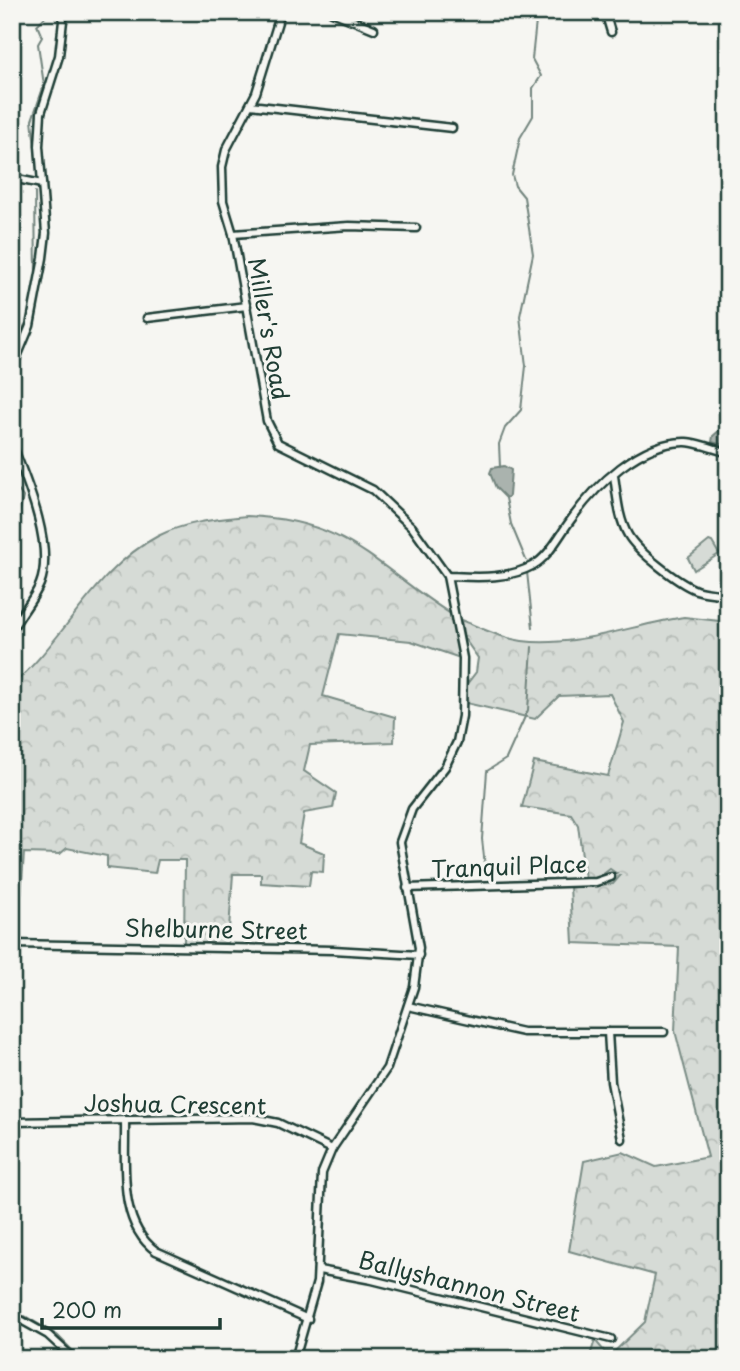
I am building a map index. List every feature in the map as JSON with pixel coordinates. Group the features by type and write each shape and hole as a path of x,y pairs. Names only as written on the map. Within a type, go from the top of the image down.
{"street":[{"path":"12,369 30,326 39,286 46,233 41,113 59,56 64,12"},
{"name":"Miller's Road","path":"281,12 266,66 250,105 226,150 222,167 222,201 233,234 267,421 278,443 373,490 412,527 447,576"},
{"path":"605,12 611,32"},
{"path":"337,13 374,29"},
{"path":"250,105 452,128"},
{"path":"12,178 42,184"},
{"path":"233,234 349,226 416,228"},
{"path":"147,318 247,306"},
{"path":"295,1359 319,1270 321,1181 332,1149 384,1074 408,1006 419,955 400,850 404,826 417,802 449,761 462,722 462,644 447,576 498,577 532,566 544,556 578,510 640,454 666,444 688,442 728,453"},
{"path":"12,631 41,583 43,564 41,536 24,466 13,446"},
{"path":"614,476 624,524 635,544 686,586 700,592 728,596"},
{"name":"Tranquil Place","path":"407,888 596,882 611,877"},
{"name":"Shelburne Street","path":"12,944 333,950 419,955"},
{"path":"408,1006 523,1032 664,1032"},
{"path":"608,1032 611,1082 622,1139"},
{"name":"Joshua Crescent","path":"12,1122 262,1119 332,1149"},
{"path":"125,1120 127,1197 133,1222 142,1239 156,1251 307,1319"},
{"name":"Ballyshannon Street","path":"319,1270 372,1280 611,1339"},
{"path":"12,1315 48,1335 74,1359"}],"green space":[{"path":"247,516 282,519 312,526 337,536 381,563 454,616 460,658 411,641 339,634 323,696 395,717 394,742 310,745 304,771 336,793 333,808 304,813 299,843 324,853 323,872 311,871 309,886 261,883 261,874 233,874 228,943 184,943 185,860 158,860 155,873 107,868 107,856 67,848 60,854 24,853 18,940 12,940 12,685 48,648 98,586 136,550 179,527"},
{"path":"709,541 719,554 694,570 688,558"},
{"path":"684,617 728,622 728,1359 589,1359 595,1340 604,1351 614,1352 645,1322 655,1275 569,1251 584,1161 623,1152 656,1167 708,1157 675,1031 679,947 573,943 570,886 613,884 620,876 610,869 598,878 585,879 578,825 571,814 522,807 534,762 608,776 624,722 610,694 559,696 535,719 466,703 467,684 476,672 478,658 464,638 461,620 506,638 542,642 583,639"}],"shaded area":[{"path":"728,423 728,446 712,442 713,436"},
{"path":"504,466 511,470 509,496 506,498 496,488 490,473 492,468"}],"waterway":[{"path":"38,176 32,120 44,85 38,44 42,37 37,25 50,12"},
{"path":"500,467 499,444 505,428 521,410 526,366 520,316 533,254 524,197 515,186 512,175 520,138 533,116 533,88 541,76 532,59 537,12"},
{"path":"29,315 36,278 35,192"},
{"path":"12,346 28,320"},
{"path":"12,482 23,497 18,519 20,554 12,560"},
{"path":"506,498 511,524 526,560"},
{"path":"527,572 533,628"},
{"path":"485,866 482,839 487,771 506,759 528,710 532,647"},
{"path":"25,1316 57,1335 73,1351"}]}
